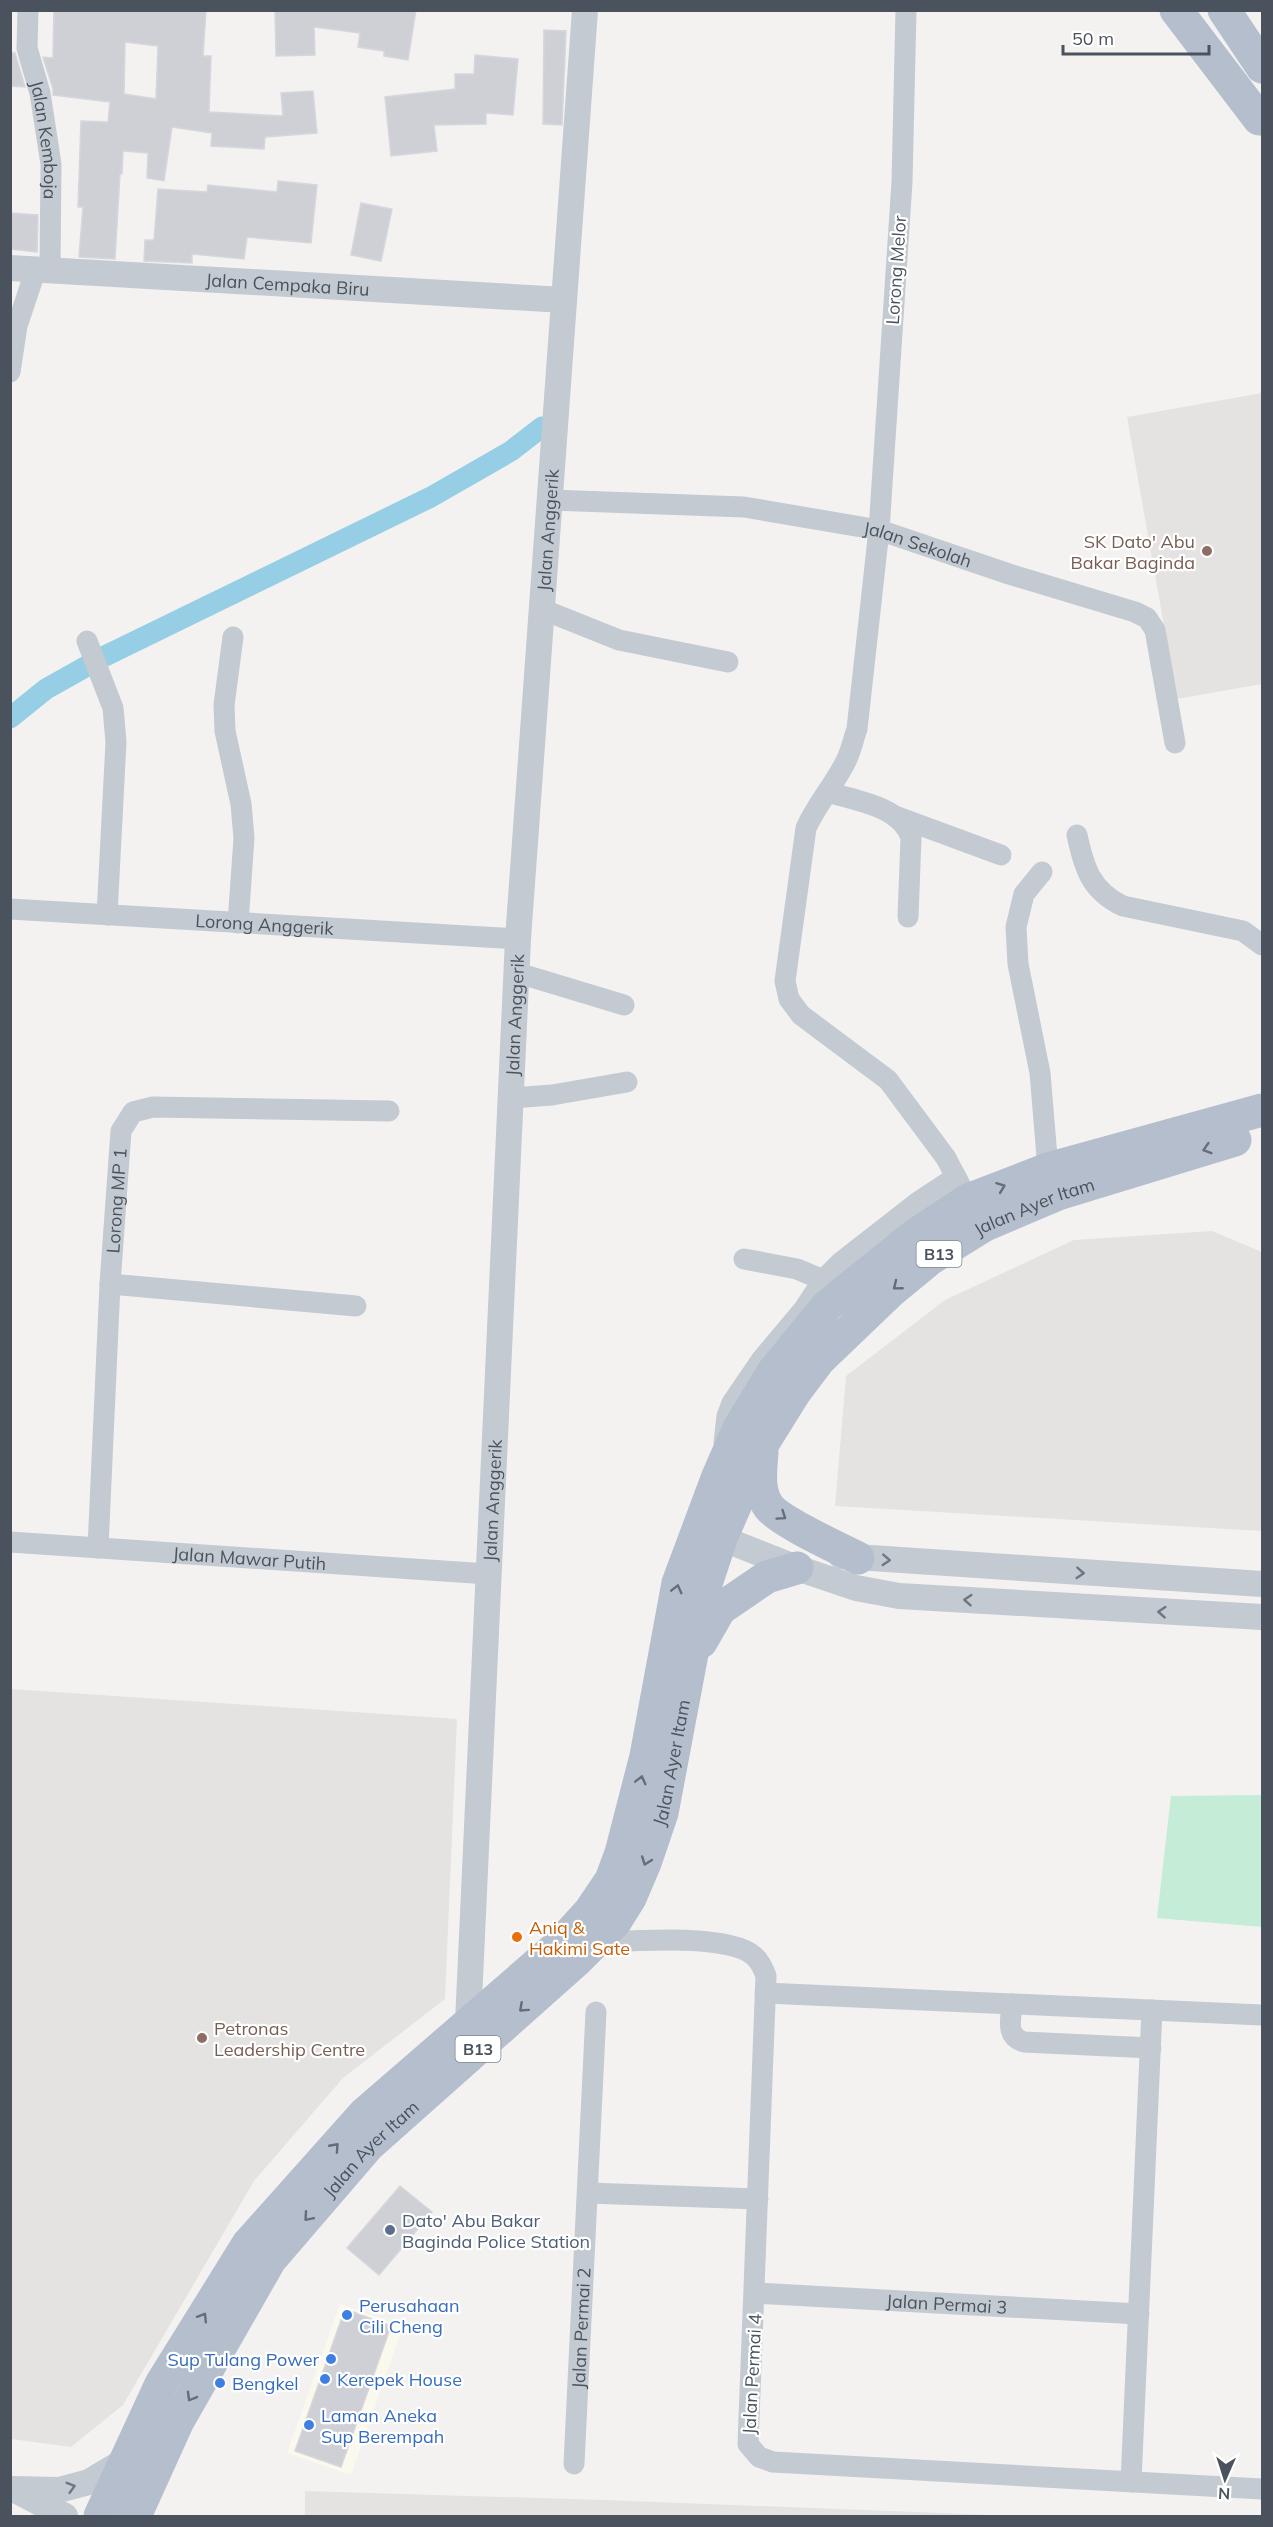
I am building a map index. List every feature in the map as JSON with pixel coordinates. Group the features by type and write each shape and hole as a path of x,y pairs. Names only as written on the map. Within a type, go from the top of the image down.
{"main road":[{"path":"1176,10 1261,121"},
{"path":"1187,10 1261,121"},
{"path":"1224,10 1263,67"},
{"name":"Jalan Ayer Itam","path":"718,1476 739,1428 773,1372 826,1306 915,1235 962,1188 1048,1169 1263,1110"},
{"name":"Jalan Ayer Itam","path":"100,2517 161,2384 248,2244 364,2114 559,1945 590,1911 610,1880 621,1853 646,1756 678,1583 717,1528 762,1445 795,1392 819,1360 890,1292 939,1253 985,1225 1058,1194 1263,1132"},
{"path":"762,1445 760,1482 769,1507 798,1527 858,1558"},
{"name":"B13","path":"717,1528 718,1476"},
{"name":"Jalan Ayer Itam","path":"135,2517 178,2421 270,2260 368,2146 595,1943 615,1922 630,1898 662,1813 717,1528"},
{"path":"690,1661 720,1609 767,1577 797,1568"}],"street":[{"name":"Jalan Kemboja","path":"10,372 17,326 32,269 51,164 40,93 27,48 28,10"},
{"name":"Jalan Anggerik","path":"468,2022 518,939 544,610 585,10"},
{"name":"Lorong Melor","path":"906,10 902,182 879,530 857,729 847,760 828,792 815,808 806,828 785,981 789,999 801,1014 888,1080 946,1158 962,1188"},
{"name":"Jalan Cempaka Biru","path":"32,269 564,300"},
{"name":"Jalan Sekolah","path":"550,500 744,507 879,530 1147,618 1155,630 1174,743"},
{"path":"544,610 620,640 728,662"},
{"path":"233,637 224,705 225,731 241,804 244,838 238,923"},
{"path":"92,653 113,708 116,742 107,915"},
{"path":"828,792 1002,855"},
{"path":"897,817 908,827 911,838 908,917"},
{"path":"1077,835 1083,864 1094,884 1108,899 1123,906 1243,931 1263,945"},
{"path":"1042,872 1024,894 1016,927 1018,964 1040,1073 1048,1169"},
{"name":"Lorong Anggerik","path":"10,909 518,939"},
{"path":"518,973 624,1005"},
{"path":"511,1098 552,1095 627,1082"},
{"name":"Lorong MP 1","path":"98,1548 110,1284 121,1131 133,1112 153,1107 389,1111"},
{"path":"718,1476 727,1416 732,1403 762,1359 804,1309 823,1280 841,1262 918,1202 962,1188"},
{"path":"744,1259 797,1269 823,1280"},
{"path":"110,1284 356,1306"},
{"path":"717,1528 804,1552 858,1558 1263,1584"},
{"path":"717,1528 797,1568 855,1588 899,1596 1263,1617"},
{"name":"Jalan Mawar Putih","path":"10,1542 488,1574"},
{"path":"1207,1582 1208,1615"},
{"name":"Jalan Permai 4","path":"630,1898 629,1915 635,1926 641,1933 658,1940"},
{"name":"Jalan Permai 4","path":"595,1943 658,1940 731,1945 744,1950 762,1965 766,1976 748,2444 759,2457 773,2462 1263,2489"},
{"path":"765,1993 1263,2015"},
{"path":"1012,2004 1011,2033 1015,2040 1150,2048"},
{"path":"1131,2482 1152,2010"},
{"name":"Jalan Permai 2","path":"574,2464 596,2012"},
{"path":"588,2193 758,2199"},
{"name":"Jalan Permai 3","path":"755,2293 1139,2314"},
{"path":"12,2489 60,2490 89,2482 126,2460"},
{"path":"12,2489 65,2517"}],"shaded area":[{"name":"SK Dato' Abu Bakar Baginda","path":"1262,393 1262,684 1177,699 1127,417"},
{"path":"1212,1231 1262,1252 1262,1531 835,1506 846,1376 945,1300 1074,1240"},
{"name":"Petronas Leadership Centre","path":"11,1689 457,1719 445,1999 343,2078 254,2181 123,2405 71,2447 11,2439"},
{"path":"340,2304 403,2327 351,2475 287,2453"},
{"path":"305,2491 605,2500 1018,2516 305,2516"}],"green space":[{"path":"1262,1795 1262,1927 1157,1918 1171,1796"}],"building":[{"path":"54,10 206,10 203,56 211,56 209,112 283,116 281,93 313,91 317,133 265,137 264,149 211,146 212,133 172,127 164,181 147,178 148,153 123,151 115,259 79,257 83,207 78,207 81,121 108,122 110,102 53,95 43,57 53,58","holes":["125,42 158,46 156,99 124,94"]},
{"path":"275,10 416,10 408,60 384,56 384,51 358,47 360,33 314,27 315,55 276,56"},
{"path":"544,30 566,31 562,125 543,124"},
{"path":"10,53 15,53 25,87 10,86"},
{"path":"475,55 518,59 513,115 486,113 486,124 434,125 437,151 391,156 385,97 455,89 455,74 474,74"},
{"path":"278,181 317,185 311,243 247,237 244,259 192,254 192,263 144,261 145,240 154,240 158,189 207,192 208,185 277,192"},
{"path":"361,203 392,209 381,261 351,255"},
{"path":"10,213 38,215 37,252 10,249"},
{"name":"Dato' Abu Bakar Baginda Police Station","path":"400,2186 432,2212 379,2275 347,2248"},
{"path":"345,2309 391,2326 341,2467 295,2451"}],"waterway":[{"path":"10,718 46,689 103,657 431,497 511,451 542,427"}],"place":[{"name":"SK Dato' Abu Bakar Baginda","path":"1207,551"},
{"name":"Aniq & Hakimi Sate","path":"517,1937"},
{"name":"Petronas Leadership Centre","path":"202,2038"},
{"name":"Dato' Abu Bakar Baginda Police Station","path":"390,2230"},
{"name":"Perusahaan Cili Cheng","path":"347,2315"},
{"name":"Sup Tulang Power","path":"331,2359"},
{"name":"Kerepek House","path":"325,2379"},
{"name":"Bengkel","path":"220,2383"},
{"name":"Laman Aneka Sup Berempah","path":"309,2425"}]}
